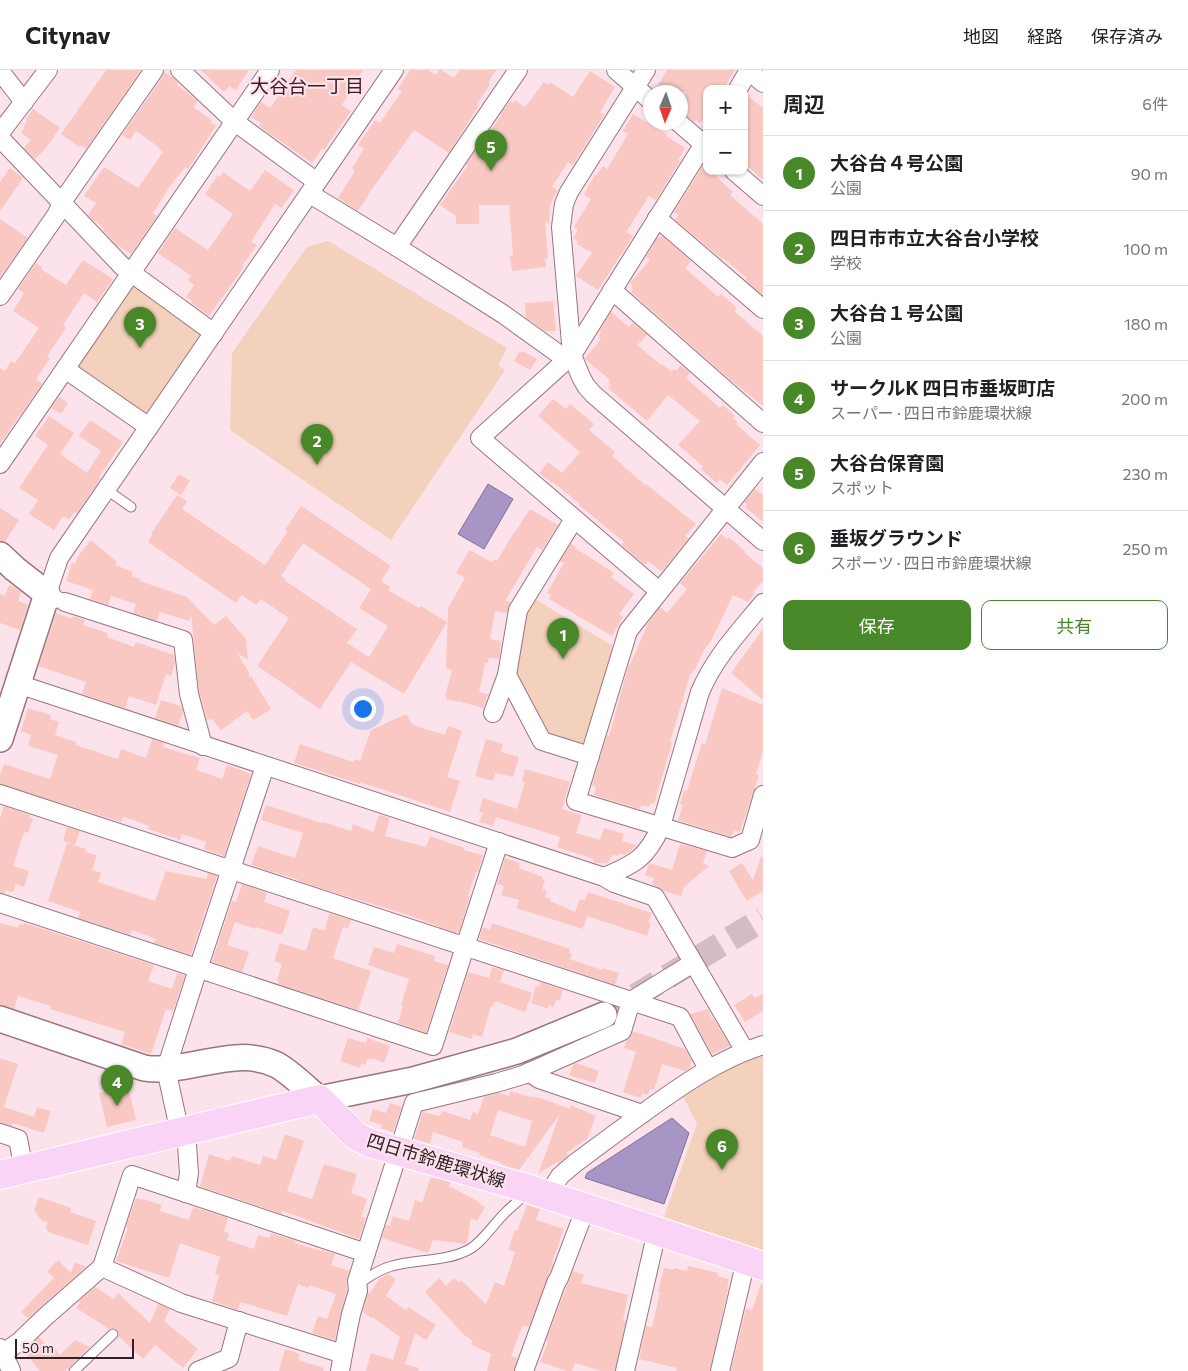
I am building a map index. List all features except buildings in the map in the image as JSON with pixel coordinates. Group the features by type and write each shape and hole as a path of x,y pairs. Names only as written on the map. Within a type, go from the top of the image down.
{"main road":[{"path":"12,1173 319,1099"},
{"name":"四日市鈴鹿環状線","path":"319,1099 356,1136 370,1143 538,1192 754,1263"}],"street":[{"path":"0,133 48,70"},
{"path":"0,296 56,214 62,202 154,70"},
{"path":"180,70 235,122 313,188 397,247 569,358 586,386 594,394 763,541"},
{"path":"0,464 270,70"},
{"path":"0,739 11,686 56,598 59,558 394,70"},
{"path":"397,247 518,70"},
{"path":"616,70 643,94"},
{"path":"569,358 561,227 564,204 569,192 646,70"},
{"path":"740,85 749,70 763,83"},
{"path":"0,71 24,102"},
{"path":"688,130 703,142"},
{"path":"0,138 122,266 214,333"},
{"path":"659,591 480,438 569,358 703,149"},
{"path":"739,175 763,196"},
{"path":"657,218 763,309"},
{"path":"612,290 763,423"},
{"path":"65,369 149,427"},
{"path":"763,462 628,631 576,801 732,848 750,840 763,795"},
{"path":"493,713 507,675 518,610 574,519"},
{"path":"5,565 56,598 183,640 189,694 203,746"},
{"path":"604,877 638,860 654,842 661,826 700,692 711,669 724,650 763,603"},
{"path":"507,675 542,741 590,756"},
{"path":"11,686 499,842 655,896 746,1050"},
{"path":"186,1193 189,1173 183,1132 166,1069 265,766"},
{"path":"0,794 680,1017 708,1069"},
{"path":"0,903 433,1046 499,842"},
{"path":"102,1267 181,1302 239,1321 342,1362 351,1314 358,1291 357,1281 414,1103 496,1083 529,1072 622,1031 631,1001 693,963"},
{"path":"0,1020 155,1070 233,1058 262,1060 278,1066 319,1099 412,1080 517,1051 604,1015"},
{"path":"538,1192 642,1114 708,1069 746,1050 763,1045"},
{"path":"529,1072 539,1079 642,1114"},
{"path":"0,1133 18,1139 12,1173"},
{"path":"11,1371 2,1350 19,1342 102,1267 132,1176 366,1253"},
{"path":"524,1371 556,1282 586,1207"},
{"path":"626,1371 657,1231"},
{"path":"720,1371 754,1263"},
{"path":"198,1371 228,1358 239,1321"}],"lane":[{"path":"107,490 131,507"},
{"path":"358,1284 380,1270 394,1265 440,1258 470,1250 521,1199 538,1192"},
{"path":"74,1371 113,1334"}],"shaded area":[{"path":"328,241 507,348 498,365 505,370 391,540 230,430 232,353 307,247"},
{"path":"131,283 201,334 148,412 141,413 79,371 78,362"},
{"path":"488,484 513,499 484,549 458,534"},
{"path":"533,598 613,646 587,741 576,745 545,736 513,672 524,613"},
{"path":"763,1053 763,1250 664,1217 697,1124 683,1096 748,1058"},
{"path":"672,1118 689,1133 664,1204 585,1178 587,1173"}],"tunnel":[{"path":"604,1015 763,919"}],"place":[{"name":"大谷台保育園","path":"491,171"},
{"name":"大谷台１号公園","path":"140,348"},
{"name":"四日市市立大谷台小学校","path":"317,465"},
{"name":"大谷台４号公園","path":"563,659"},
{"name":"サークルK 四日市垂坂町店","path":"117,1106"},
{"name":"垂坂グラウンド","path":"722,1170"}],"district":[{"name":"大谷台一丁目","path":"307,86"}]}
